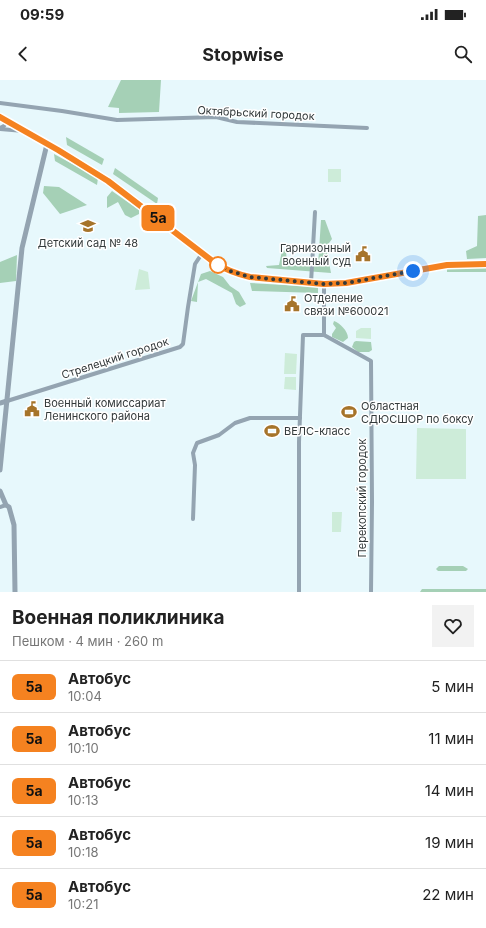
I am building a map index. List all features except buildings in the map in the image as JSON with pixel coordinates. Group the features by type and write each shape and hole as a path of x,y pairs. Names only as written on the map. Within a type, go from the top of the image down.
{"street":[{"name":"Октябрьский городок","path":"0,103 117,120 216,117 237,122 367,128"},
{"path":"0,129 5,124 1,118"},
{"path":"1,118 58,150 108,181 220,266 240,275 324,284 346,283 447,265 486,264"},
{"path":"0,129 25,132"},
{"path":"0,470 22,248 47,144"},
{"path":"311,283 315,212"},
{"name":"Стрелецкий городок","path":"8,401 180,347 182,344 196,264 202,252"},
{"path":"299,592 299,442 303,335 324,335 324,284"},
{"name":"Перекопский городок","path":"324,335 370,362 372,502 371,592"},
{"path":"0,403 8,401"},
{"path":"193,519 195,465 193,452 197,443 219,435 235,424 250,418 300,418"},
{"path":"0,491 6,505 9,507 14,525 15,592"},
{"path":"0,507 6,505"}],"green space":[{"path":"121,80 161,80 159,112 119,113 119,108 108,107"},
{"path":"66,137 104,159 102,165 67,145"},
{"path":"54,154 98,178 97,185 55,161"},
{"path":"115,168 158,198 157,204 113,174"},
{"path":"328,169 341,169 341,182 328,182"},
{"path":"44,186 59,187 87,205 60,214 43,193"},
{"path":"112,191 139,210 139,214 131,218 125,215 118,202 107,208 107,197"},
{"path":"486,215 486,258 467,259 466,251 477,246 478,216"},
{"path":"321,220 325,220 332,239 326,247 331,273 267,268 266,266 279,265 282,251 286,250 287,265 318,266"},
{"path":"17,255 16,281 0,283 0,262"},
{"path":"486,267 486,272 447,272 447,268"},
{"path":"139,269 148,272 150,289 135,290"},
{"path":"210,271 223,277 230,286 239,292 246,304 240,307 236,304 232,293 206,279 198,282 201,274"},
{"path":"198,282 197,302 191,301"},
{"path":"250,283 318,287 318,293 252,291"},
{"path":"334,321 341,325 348,335 348,338 343,342 332,337 332,334 336,328 333,324"},
{"path":"361,328 371,328 371,339 356,338 356,331"},
{"path":"356,341 371,342 372,350 369,352 358,352 352,347"},
{"path":"285,353 297,354 296,374 284,374"},
{"path":"285,377 296,377 296,390 284,389"},
{"path":"417,428 466,429 466,479 416,479"},
{"path":"332,512 342,512 341,532 332,532"},
{"path":"439,566 463,566 468,569 466,571 438,571 436,569"},
{"path":"422,589 486,589 486,592 420,592"}],"bus line":[{"name":"5а","path":"0,117 108,181 215,263 240,275 324,284 346,283 447,265 486,264"}],"place":[{"name":"Детский сад № 48","path":"88,226"},
{"name":"Гарнизонный военный суд","path":"363,254"},
{"name":"Отделение связи №600021","path":"292,304"},
{"name":"Военный комиссариат Ленинского района","path":"32,409"},
{"name":"Областная СДЮСШОР по боксу","path":"349,412"},
{"name":"ВЕЛС-класс","path":"272,431"}],"route":[{"path":"218,265 240,275 250,277 324,284 346,283 413,271"}]}
